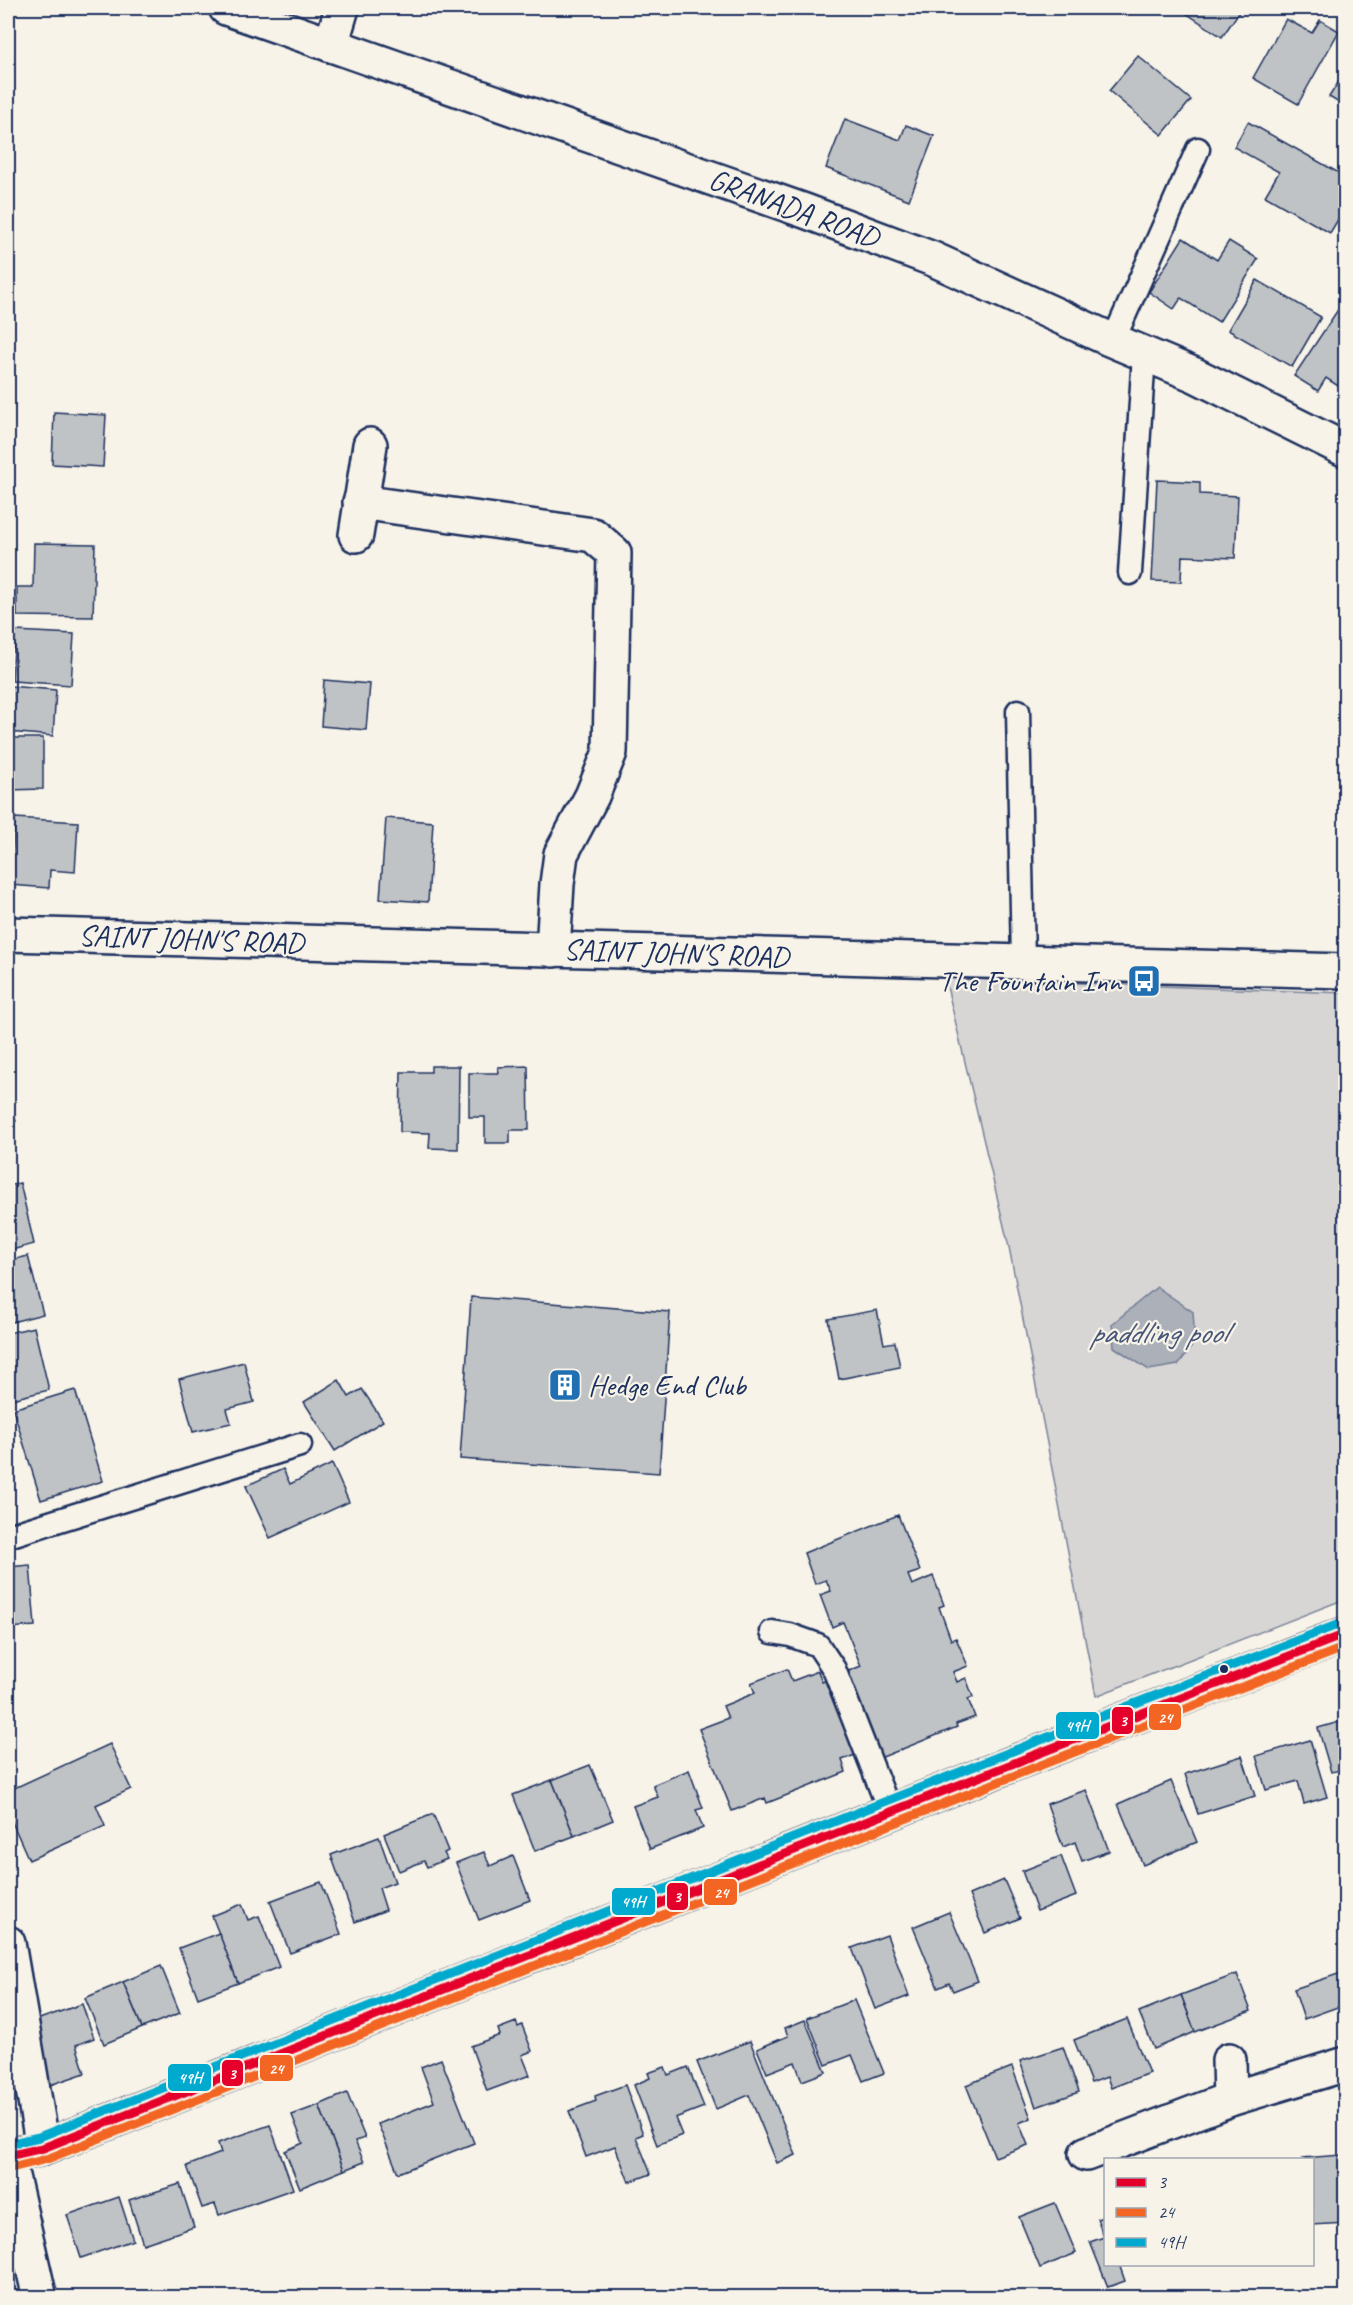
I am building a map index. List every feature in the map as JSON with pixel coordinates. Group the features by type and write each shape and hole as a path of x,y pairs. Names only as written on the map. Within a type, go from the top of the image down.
{"street":[{"name":"GRANADA ROAD","path":"226,8 805,211 933,259 1113,341 1195,375 1346,450"},
{"path":"331,45 342,8"},
{"path":"356,535 370,445"},
{"path":"360,502 593,535 614,553 610,752 592,796 561,854 553,950"},
{"name":"SAINT JOHN'S ROAD","path":"8,934 1346,971"},
{"path":"40,2298 8,2157 43,2148 1346,1634"},
{"path":"8,1943 43,2148"},
{"path":"1229,2060 1230,2099"},
{"path":"1086,2154 1230,2099 1346,2064"}],"lane":[{"path":"1113,341 1198,149"},
{"path":"1130,573 1144,354"},
{"path":"1018,711 1023,963"},
{"path":"8,1536 300,1445"},
{"path":"772,1632 790,1635 818,1645 834,1670 890,1812"}],"shaded area":[{"path":"945,978 1345,993 1345,1599 1096,1696 1009,1247"}],"water":[{"name":"paddling pool","path":"1157,1287 1193,1312 1195,1342 1178,1365 1149,1370 1114,1347 1112,1324"}],"building":[{"path":"1185,8 1242,8 1222,37 1183,11"},
{"path":"1286,19 1312,33 1320,20 1339,31 1298,104 1253,78"},
{"path":"1138,56 1191,100 1162,135 1109,91"},
{"path":"1346,70 1346,107 1329,97"},
{"path":"845,119 900,140 906,125 934,136 909,200 826,168"},
{"path":"1248,122 1346,177 1346,206 1330,233 1265,196 1279,172 1234,147"},
{"path":"1183,238 1217,260 1229,241 1258,259 1219,322 1181,298 1174,309 1149,292"},
{"path":"1257,280 1321,317 1292,367 1228,330"},
{"path":"1343,302 1346,304 1346,391 1326,378 1318,391 1294,376"},
{"path":"54,412 106,415 103,467 52,464"},
{"path":"1157,480 1200,482 1200,494 1238,496 1235,558 1182,556 1181,582 1152,581"},
{"path":"34,543 95,544 93,617 17,616 17,587 33,587"},
{"path":"15,631 74,634 71,685 12,681"},
{"path":"324,680 370,684 366,730 321,726"},
{"path":"8,686 56,690 53,736 8,732"},
{"path":"8,738 43,738 43,789 8,790"},
{"path":"15,818 78,822 75,872 50,870 49,888 10,885"},
{"path":"386,818 433,822 428,902 380,899"},
{"path":"431,1066 459,1066 458,1149 429,1148 430,1133 400,1132 401,1072 431,1072"},
{"path":"528,1066 529,1130 510,1130 510,1143 485,1143 485,1117 469,1117 469,1073 499,1073 498,1067"},
{"path":"8,1105 16,1121 8,1126"},
{"path":"20,1183 34,1244 8,1251 8,1186"},
{"path":"28,1256 43,1314 8,1323 8,1261"},
{"name":"Hedge End Club","path":"471,1297 670,1312 659,1473 460,1459"},
{"path":"877,1310 884,1344 895,1342 900,1367 839,1379 828,1319"},
{"path":"34,1327 49,1390 8,1400 8,1333"},
{"path":"244,1362 254,1402 227,1409 231,1423 193,1432 179,1379"},
{"path":"339,1380 349,1397 362,1389 383,1421 335,1451 304,1402"},
{"path":"75,1390 103,1481 41,1500 13,1409"},
{"path":"332,1464 349,1502 270,1538 246,1486 283,1469 290,1484"},
{"path":"898,1515 920,1571 908,1575 912,1585 933,1576 944,1605 939,1607 951,1640 956,1638 968,1666 953,1672 957,1682 966,1678 973,1697 968,1699 975,1717 956,1724 957,1727 880,1758 876,1747 842,1760 846,1772 767,1803 765,1798 732,1811 699,1729 728,1718 723,1706 755,1693 751,1683 787,1669 792,1681 818,1671 822,1682 861,1666 843,1622 832,1627 820,1595 831,1591 826,1580 815,1584 804,1553"},
{"path":"30,1565 35,1626 8,1628 8,1567"},
{"path":"1346,1720 1346,1769 1331,1772 1318,1728"},
{"path":"1310,1740 1327,1797 1304,1804 1298,1781 1266,1790 1256,1756"},
{"path":"110,1744 131,1789 96,1805 105,1826 29,1860 8,1813 8,1791"},
{"path":"1242,1756 1255,1796 1198,1814 1185,1774"},
{"path":"590,1765 613,1820 574,1836 552,1780"},
{"path":"689,1770 703,1808 696,1810 703,1828 650,1849 633,1806 658,1797 653,1785"},
{"path":"552,1780 574,1836 535,1851 513,1795"},
{"path":"1171,1781 1197,1842 1143,1865 1118,1804"},
{"path":"1086,1790 1109,1851 1082,1861 1075,1842 1063,1847 1047,1804"},
{"path":"433,1814 448,1851 444,1853 447,1859 427,1867 424,1861 399,1871 384,1834"},
{"path":"379,1837 395,1882 379,1888 386,1910 355,1922 331,1855"},
{"path":"484,1852 490,1866 513,1856 530,1900 479,1920 456,1863"},
{"path":"1061,1856 1076,1896 1037,1911 1022,1871"},
{"path":"1004,1880 1020,1918 985,1933 969,1895"},
{"path":"321,1882 341,1934 290,1953 270,1901"},
{"path":"242,1904 248,1920 259,1916 279,1967 238,1983 212,1916"},
{"path":"949,1912 978,1981 953,1991 949,1983 938,1988 913,1927"},
{"path":"219,1933 238,1983 198,1998 179,1948"},
{"path":"887,1935 909,1996 875,2009 852,1948"},
{"path":"161,1966 180,2013 142,2028 123,1982"},
{"path":"1344,1972 1346,2004 1304,2019 1294,1989"},
{"path":"1237,1974 1251,2011 1195,2032 1181,1995"},
{"path":"123,1982 142,2028 104,2044 85,1998"},
{"path":"1181,1995 1195,2032 1154,2049 1139,2012"},
{"path":"854,2000 884,2073 863,2081 852,2055 826,2065 807,2018"},
{"path":"82,2004 94,2038 76,2045 85,2073 50,2085 28,2023"},
{"path":"1127,2019 1149,2073 1111,2088 1107,2077 1091,2083 1074,2040"},
{"path":"805,2020 826,2072 802,2081 795,2062 767,2073 757,2049 788,2036 785,2028"},
{"path":"516,2022 518,2027 522,2025 532,2051 522,2055 530,2075 487,2091 471,2046 500,2035 498,2029"},
{"path":"750,2041 796,2155 777,2163 749,2095 716,2109 697,2062"},
{"path":"1063,2047 1079,2092 1036,2107 1020,2061"},
{"path":"441,2059 474,2143 398,2173 378,2124 434,2102 421,2067"},
{"path":"665,2067 668,2075 688,2067 704,2107 675,2118 682,2135 657,2145 634,2085 650,2078 648,2073"},
{"path":"1012,2067 1031,2118 1019,2123 1028,2145 995,2157 966,2085"},
{"path":"625,2085 643,2134 636,2137 651,2174 629,2182 615,2146 586,2157 569,2111 596,2101 595,2096"},
{"path":"347,2093 365,2138 355,2141 364,2162 344,2170 319,2105"},
{"path":"319,2105 344,2170 300,2188 285,2151 303,2143 292,2115"},
{"path":"270,2125 293,2189 219,2215 215,2204 202,2208 187,2166 221,2153 218,2143"},
{"path":"1342,2155 1346,2223 1314,2225 1314,2158 1302,2158"},
{"path":"180,2184 194,2227 143,2244 129,2200"},
{"path":"119,2197 133,2240 81,2258 67,2215"},
{"path":"1055,2203 1076,2253 1040,2268 1019,2217"},
{"path":"1104,2217 1104,2237 1097,2219"},
{"path":"1104,2237 1104,2266 1120,2266 1125,2281 1108,2287 1090,2242"}],"transit line":[{"name":"49H","path":"8,2144 39,2137 1342,1623"},
{"name":"3","path":"8,2156 43,2148 1346,1634"},
{"name":"24","path":"11,2168 47,2159 1041,1765 1346,1647"}],"place":[{"name":"The Fountain Inn","path":"1144,981"},
{"name":"Hedge End Club","path":"565,1385"}]}
